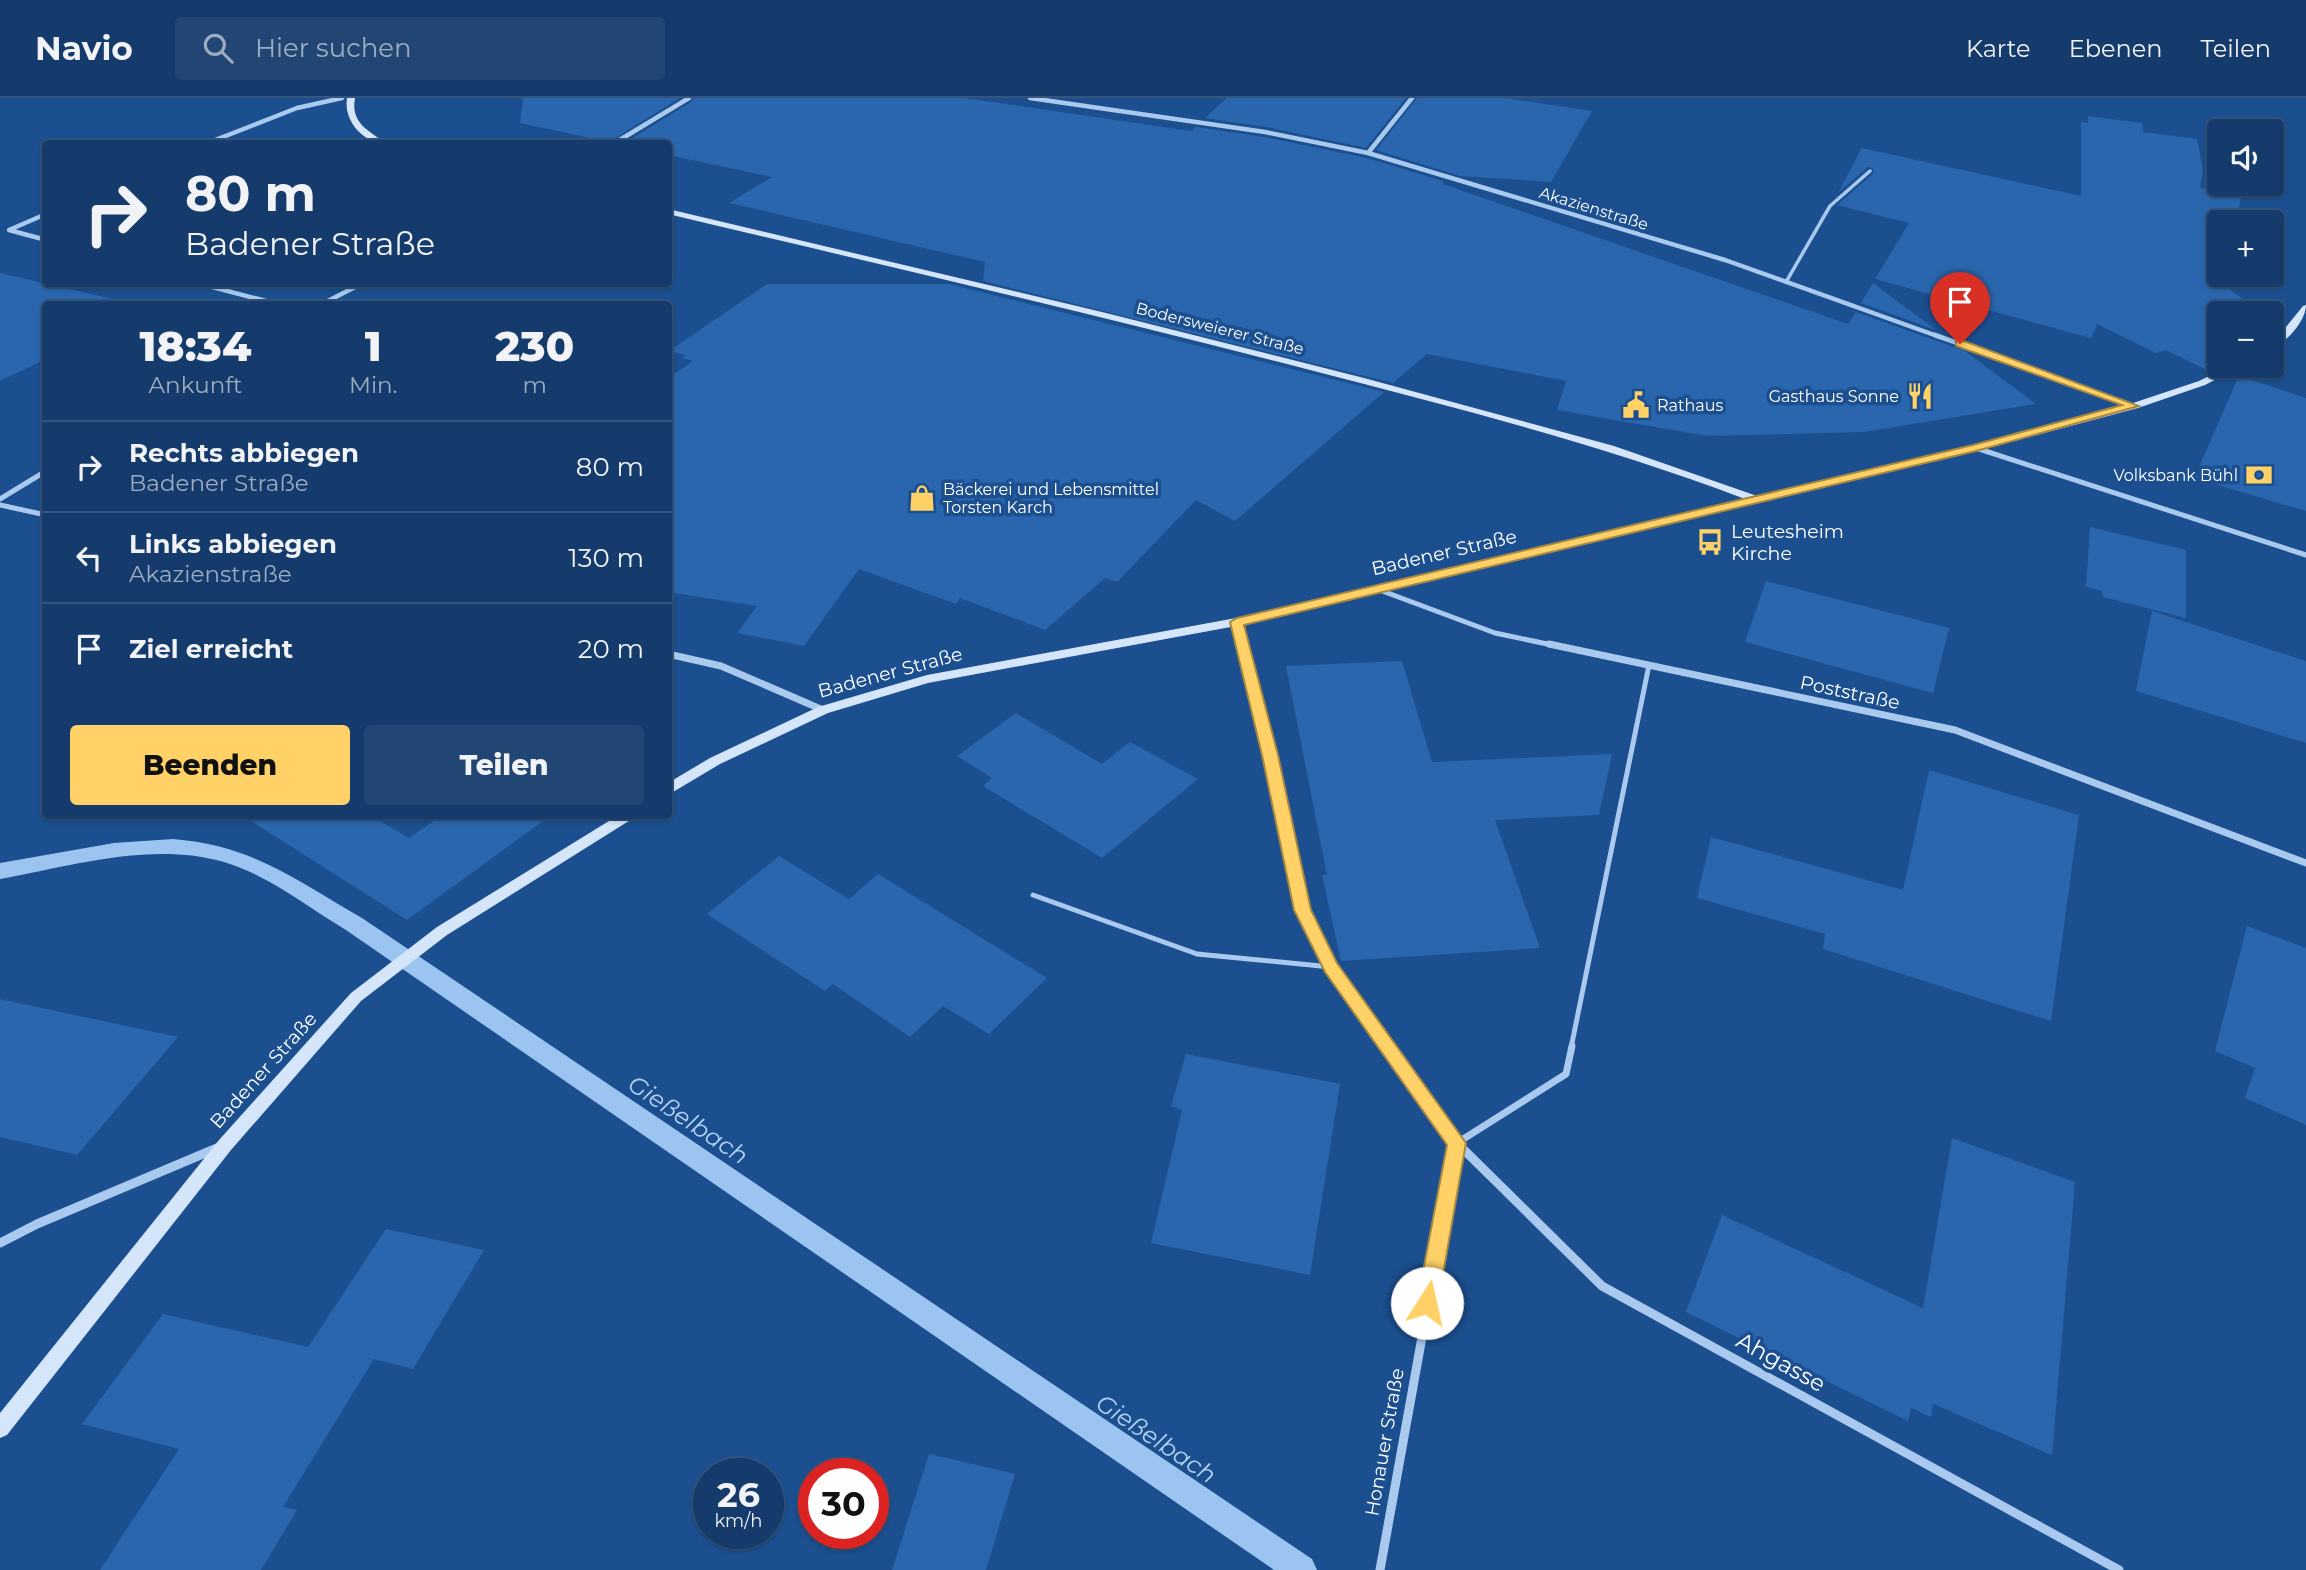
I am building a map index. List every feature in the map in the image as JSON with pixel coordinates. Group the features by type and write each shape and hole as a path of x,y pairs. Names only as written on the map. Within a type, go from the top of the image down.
{"street":[{"path":"215,140 297,108 342,98"},
{"path":"351,98 350,104 357,127 378,140"},
{"path":"621,140 689,98"},
{"name":"Akazienstraße","path":"1030,98 1265,132 1368,153 1726,260 2134,406"},
{"path":"1368,153 1412,98"},
{"name":"Bodersweierer Straße","path":"672,212 1259,354 1571,436 1685,471 1757,500"},
{"path":"42,216 9,230 42,239"},
{"path":"212,287 266,301"},
{"path":"328,301 355,287"},
{"path":"2284,335 2306,308"},
{"name":"Badener Straße","path":"672,788 715,761 823,710 927,679 1237,622 1976,448 2134,406 2212,378"},
{"path":"1976,448 2306,555"},
{"path":"0,499 42,473"},
{"path":"0,505 42,514"},
{"name":"Poststraße","path":"1377,589 1495,633 1955,730 2306,863"},
{"path":"1237,622 1270,755 1303,910 1331,967 1457,1143"},
{"path":"672,655 720,666 823,710"},
{"name":"Badener Straße","path":"0,1428 225,1145 356,997 442,931 622,819"},
{"name":"Honauer Straße","path":"1380,1570 1457,1143"},
{"name":"Ahgasse","path":"1457,1143 1602,1286 2119,1570"},
{"path":"0,1243 37,1224 225,1145"}],"lane":[{"path":"1786,282 1830,206 1870,171"},
{"path":"1457,1143 1566,1074 1648,665"},
{"path":"1032,895 1197,954 1331,967"}],"building":[{"path":"523,98 680,98 612,140 600,140 520,123"},
{"path":"694,98 965,98 1191,131 1196,127 1264,137 1367,158 1443,181 1443,184 1848,324 1856,312 1965,351 2036,404 1864,432 1707,436 1557,410 1566,381 1427,354 1393,383 983,281 985,262 729,203 772,177 672,156 672,140 629,140"},
{"path":"1227,98 1406,98 1366,148 1266,127 1205,118"},
{"path":"1417,98 1506,98 1592,111 1551,182 1460,176 1376,150"},
{"path":"2088,116 2142,123 2143,132 2197,139 2203,169 2200,188 2207,189 2207,196 2241,196 2239,210 2207,210 2207,287 2230,287 2246,301 2207,301 2207,370 2166,350 2156,353 2097,324 2091,338 1875,279 1909,223 1837,205 1874,173 1873,168 1868,167 1838,193 1862,148 2081,196 2081,122 2088,123"},
{"path":"0,273 42,283 42,287 61,287 121,301 42,301 42,361 0,381"},
{"path":"1873,283 1936,330 1861,303"},
{"path":"767,284 949,284 1384,392 1235,521 1196,500 1117,582 1105,578 1045,630 960,598 956,604 859,569 804,646 737,633 757,606 672,593 672,375 693,361 682,358 686,355 672,352 672,349"},
{"path":"2238,378 2306,398 2306,511 2194,478"},
{"path":"2090,527 2186,550 2186,618 2103,597 2102,591 2086,587"},
{"path":"1766,581 1949,628 1933,693 1745,642"},
{"path":"2152,611 2306,661 2306,743 2136,691"},
{"path":"1402,661 1432,762 1612,754 1599,815 1495,820 1540,948 1341,961 1322,875 1327,875 1286,666"},
{"path":"1016,713 1102,764 1130,742 1198,779 1102,858 983,786 992,778 957,756"},
{"path":"1929,770 2079,815 2051,1021 1823,949 1825,934 1697,898 1711,837 1903,890"},
{"path":"248,819 376,819 409,838 437,819 546,819 407,920"},
{"path":"779,856 849,899 878,874 1047,978 989,1034 943,1006 910,1037 833,984 825,991 707,914"},
{"path":"2247,926 2306,948 2306,1125 2245,1098 2255,1068 2215,1051"},
{"path":"0,999 178,1037 77,1155 0,1137"},
{"path":"1186,1054 1340,1084 1310,1275 1151,1243 1182,1110 1171,1106"},
{"path":"1952,1138 2075,1182 2052,1455 1933,1404 1931,1417 1911,1408 1908,1421 1686,1312 1722,1215 1923,1308"},
{"path":"386,1229 484,1250 413,1369 374,1359 283,1507 297,1510 261,1570 100,1570 179,1449 82,1424 163,1314 308,1347"},
{"path":"929,1454 1015,1474 986,1570 892,1570"}],"waterway":[{"name":"Gießelbach","path":"0,871 84,855 173,847 228,855 276,877 354,924 1301,1570"}],"place":[{"name":"Gasthaus Sonne","path":"1920,396"},
{"name":"Rathaus","path":"1636,405"},
{"name":"Volksbank Bühl","path":"2259,475"},
{"name":"Bäckerei und Lebensmittel Torsten Karch","path":"922,498"},
{"name":"Leutesheim Kirche","path":"1710,542"}],"route":[{"path":"1427,1303 1457,1143 1331,967 1303,910 1270,755 1237,622 1976,448 2134,406 1960,344"}]}
